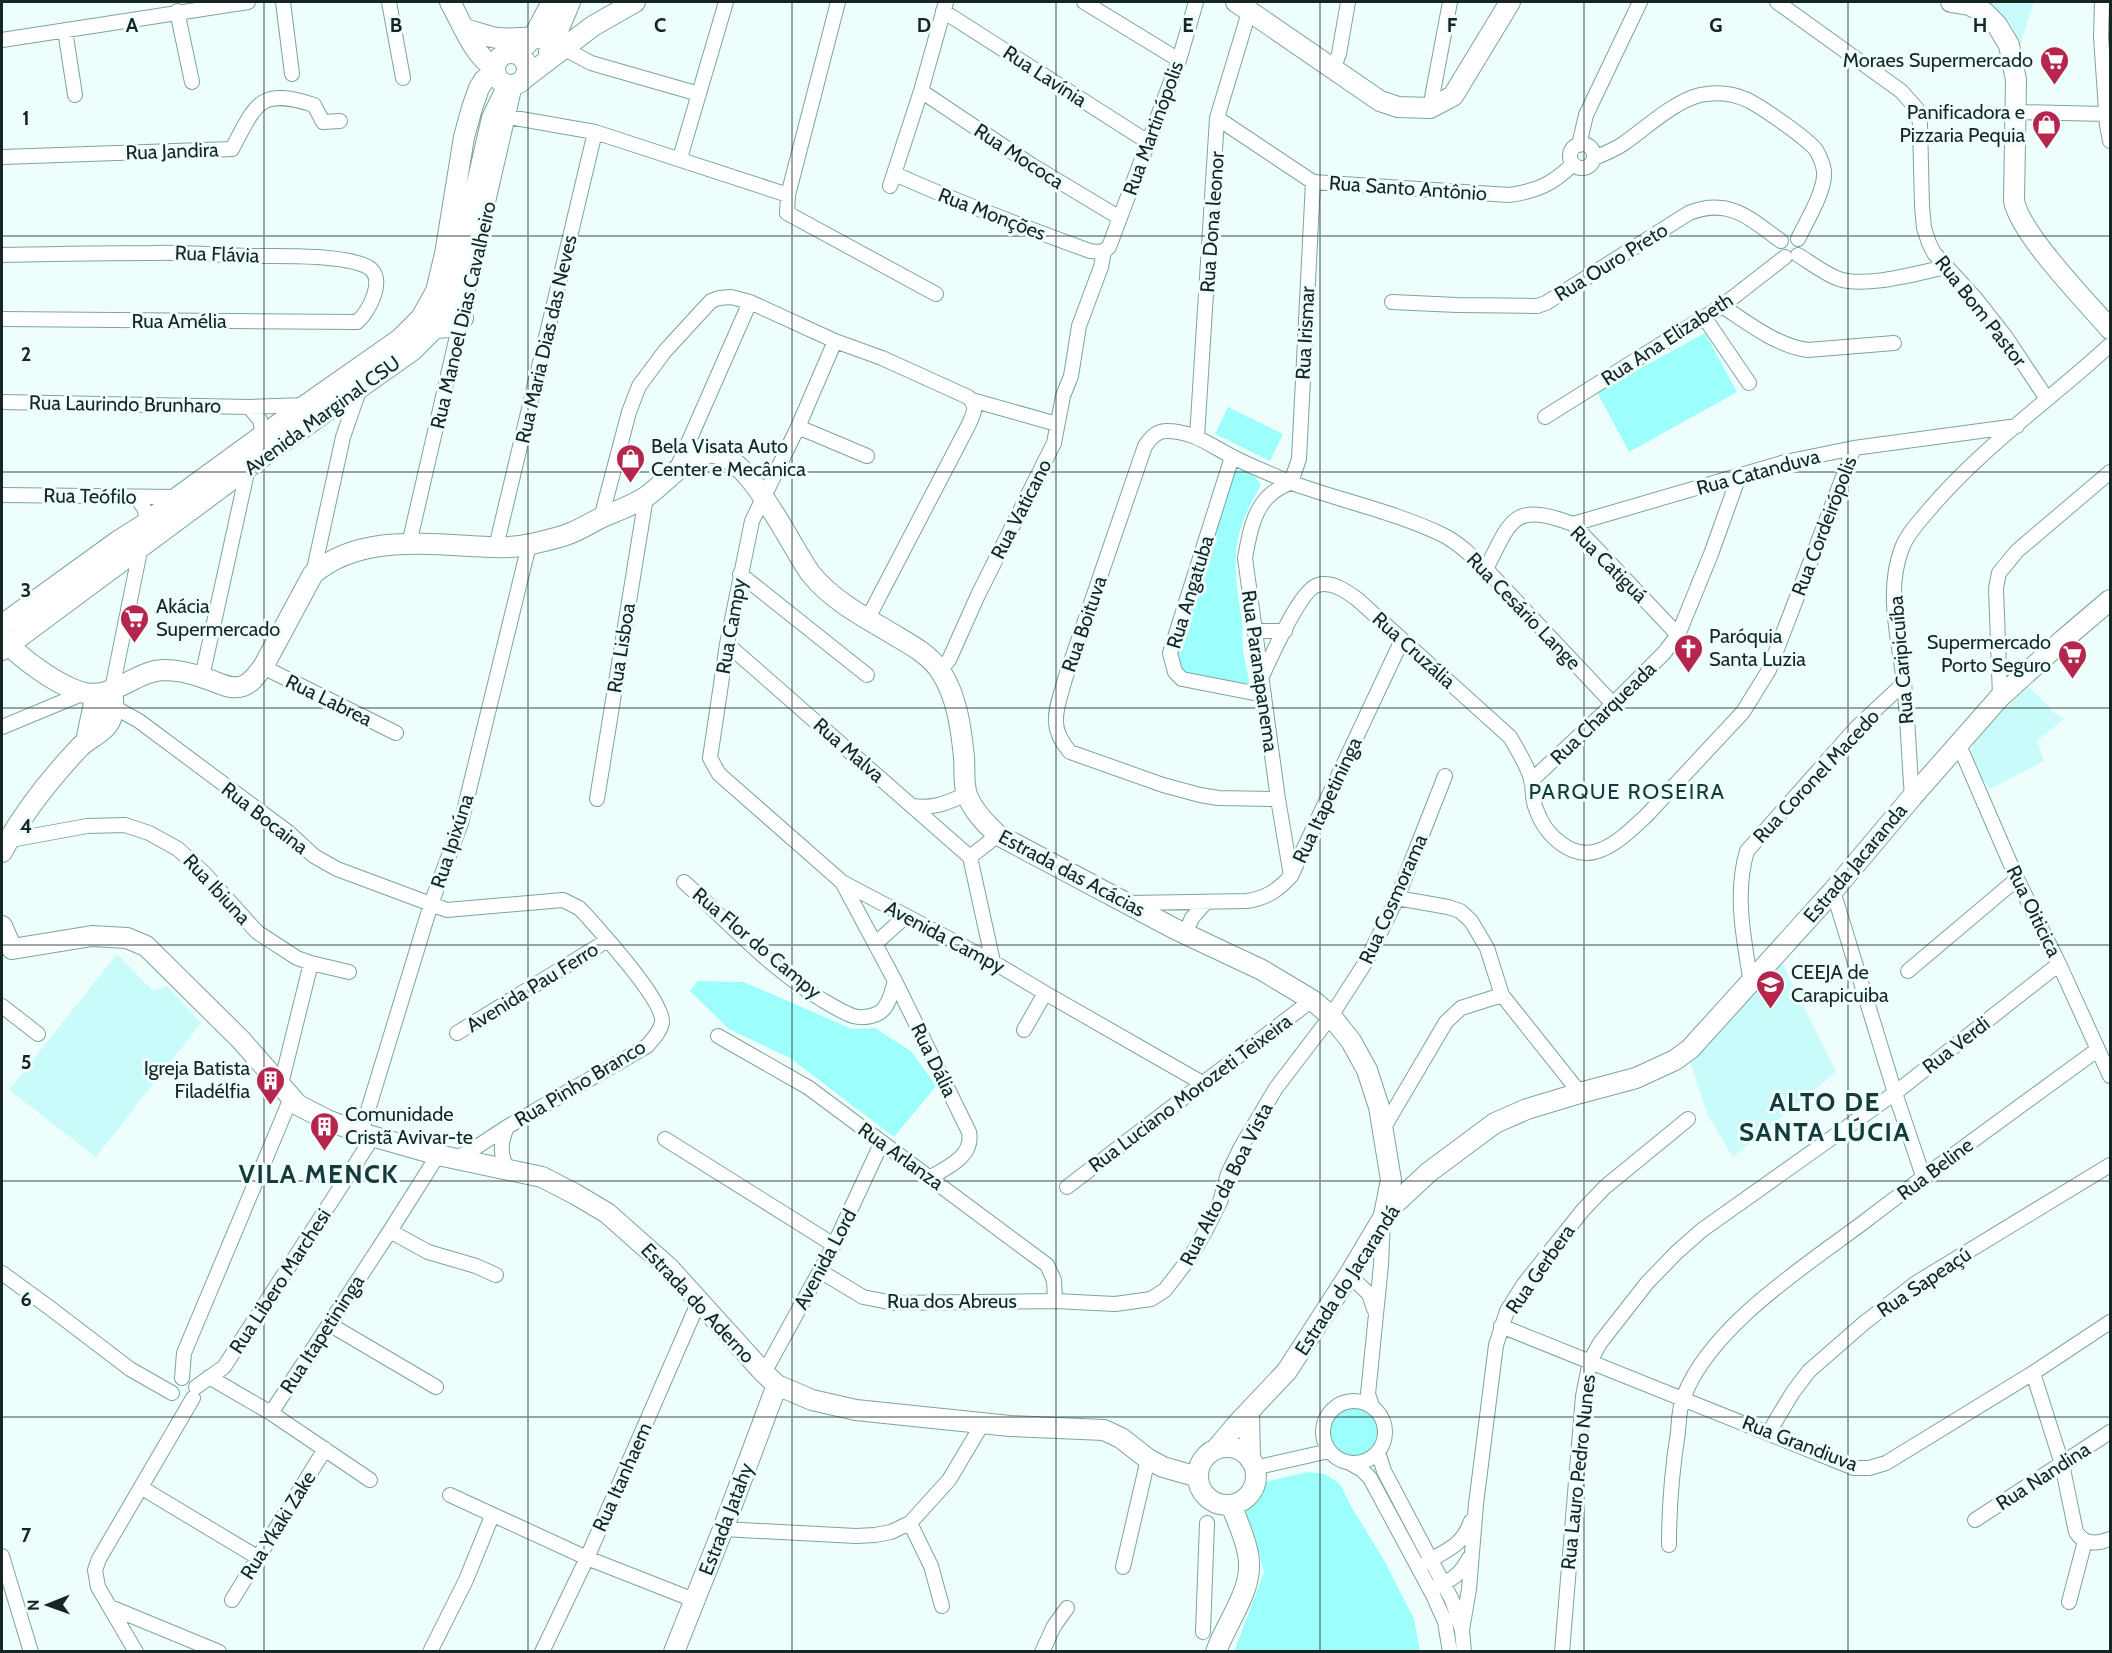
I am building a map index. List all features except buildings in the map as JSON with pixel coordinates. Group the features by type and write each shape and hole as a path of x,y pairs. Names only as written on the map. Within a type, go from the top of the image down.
{"main road":[{"path":"450,2 483,57 508,77"},
{"path":"508,77 499,58 503,54 515,53 534,36 564,2"},
{"path":"564,2 576,16 593,26"},
{"path":"559,46 564,2"},
{"path":"508,77 542,65 559,46 635,2"},
{"path":"1242,7 1380,101 1398,107 1430,108 1453,96 1510,2"},
{"path":"1951,2 1969,5 1983,12 1997,25 2009,45 2016,80 2014,201 2020,219 2042,249 2110,329"},
{"path":"465,29 499,38 534,36 559,46"},
{"path":"499,38 512,47 526,63 528,70 508,77"},
{"name":"Avenida Marginal CSU","path":"2,625 148,522 178,497 222,477 248,468 330,399 410,331 421,318 436,291 445,254 464,137 479,88 484,80 508,77 492,118 451,296 435,328 413,350 360,388 330,399 307,405 263,435 222,477 141,546 4,644"},
{"path":"435,328 450,327 463,318"},
{"name":"Estrada das Acácias","path":"101,696 159,670 178,671 228,686 246,686 262,667 313,574 323,566 360,548 409,544 496,547 529,545 570,533 646,497 675,473 702,455 708,453 722,455 738,465 752,480 799,556 814,576 833,595 867,620 915,647 940,670 954,700 960,725 967,794 981,817 998,835 1185,934 1262,970 1312,1000 1331,1016 1351,1041 1367,1070 1379,1107 1390,1180 1383,1220"},
{"name":"Estrada Jacaranda","path":"1580,1093 1636,1078 1675,1060 1690,1049 1833,891 2000,697 2056,645 2110,600"},
{"path":"4,644 65,685 101,696 110,722 86,741 34,800 4,845"},
{"name":"Estrada do Aderno","path":"2,926 7,951 92,936 113,936 137,941 165,963 298,1105 327,1120 367,1135 542,1177 559,1184 607,1213 669,1268 771,1379 812,1400 856,1410 983,1424 1104,1430 1121,1438 1162,1467 1198,1477"},
{"name":"Estrada do Jacarandá","path":"1216,1449 1287,1371 1388,1212 1429,1172 1496,1123 1527,1109 1580,1093"},
{"name":"Estrada Jatahy","path":"674,1652 723,1529 771,1379"},
{"path":"1250,1412 1252,1464 1255,1478 1248,1496 1231,1505 1219,1504 1208,1498 1201,1489 1198,1477 1200,1466 1206,1455 1216,1449 1235,1448 1243,1452 1252,1464"},
{"path":"1216,1652 1245,1587 1249,1570 1248,1554 1231,1505"}],"street":[{"path":"2,40 177,11 248,2"},
{"path":"283,2 292,74"},
{"path":"389,2 403,78"},
{"path":"680,158 726,2"},
{"path":"838,2 788,195 787,213 936,294"},
{"path":"1084,2 1179,60"},
{"name":"Rua Martinópolis","path":"1077,338 1079,326 1101,267 1097,251 1109,247 1179,60 1196,2"},
{"path":"1334,69 1339,54 1348,2"},
{"path":"1430,108 1450,2"},
{"path":"1640,2 1584,119 1579,145 1571,153 1573,164 1580,168 1587,167 1594,158 1617,147 1685,101 1701,95 1722,93 1744,98 1764,108 1815,149 1821,163 1824,173 1822,184 1815,206 1797,239"},
{"name":"Rua Bom Pastor","path":"1777,2 1901,90 1917,109 1920,124 1924,228 1935,253 2005,336 2047,399"},
{"path":"2102,2 2101,37 2110,141"},
{"path":"921,91 944,6"},
{"name":"Rua Lavínia","path":"944,6 1148,142"},
{"name":"Rua Dona leonor","path":"1197,437 1217,118 1242,7"},
{"path":"177,11 192,82"},
{"path":"65,30 75,95"},
{"path":"559,46 591,63 699,94"},
{"name":"Rua Manoel Dias Cavalheiro","path":"409,544 509,117 508,77"},
{"name":"Rua Monções","path":"921,91 893,180 1097,251"},
{"name":"Rua Mococa","path":"921,91 1030,164 1120,218"},
{"name":"Rua Jandira","path":"2,157 232,149 259,103 273,97 289,97 314,105 323,122 340,122"},
{"path":"2016,112 2106,114"},
{"path":"509,117 595,132 788,195"},
{"name":"Rua Santo Antônio","path":"1217,118 1312,182 1509,195 1551,183 1573,164"},
{"name":"Rua Maria Dias das Neves","path":"496,547 595,132"},
{"path":"1579,145 1591,147 1594,158"},
{"name":"Rua Irismar","path":"1291,482 1299,459 1312,182"},
{"name":"Rua Ouro Preto","path":"1392,302 1457,306 1537,306 1546,303 1689,213 1708,207 1732,209 1781,241"},
{"path":"1792,256 1801,245 1797,239 1787,237 1781,241 1780,252 1831,276 1848,281 1869,282 1946,267"},
{"name":"Rua Flávia","path":"2,255 155,252 287,256 350,261 370,268 374,274 375,297 357,322"},
{"name":"Rua Ana Elizabeth","path":"1545,417 1722,306 1792,256"},
{"path":"601,518 629,412 639,386 671,344 711,301 719,298 731,297 750,302 835,341 882,358 970,399 1057,424"},
{"path":"675,473 750,302"},
{"path":"1722,306 1780,342 1798,349 1894,343"},
{"path":"1704,317 1749,383"},
{"name":"Rua Amélia","path":"2,319 357,322"},
{"name":"Rua Vaticano","path":"940,670 949,660 978,595 1054,443 1063,396 1071,376 1077,338"},
{"name":"Rua Campy","path":"710,758 727,644 752,521 798,427 835,341"},
{"name":"Rua Caripicuíba","path":"1912,797 1904,682 1893,618 1894,588 1902,547 1943,493 1984,454 2110,345"},
{"path":"313,574 344,437 360,388"},
{"path":"330,399 341,421 344,437"},
{"path":"867,620 968,426 975,410 970,399"},
{"name":"Rua Laurindo Brunharo","path":"2,402 249,407 307,405"},
{"path":"249,407 260,420 263,435"},
{"name":"Rua Catanduva","path":"1573,524 1785,462 1854,448 2018,426"},
{"path":"798,427 867,456"},
{"name":"Rua Boituva","path":"1278,799 1218,798 1163,785 1070,752 1060,739 1055,718 1065,680 1145,446 1155,435 1166,431 1197,437 1232,457 1291,482"},
{"name":"Rua Cordeirópolis","path":"1532,781 1534,804 1548,831 1564,847 1579,851 1600,851 1632,829 1659,803 1743,712 1765,679 1854,448"},
{"name":"Rua Angatuba","path":"1232,457 1170,653 1175,672 1182,679 1264,695"},
{"path":"202,677 248,468"},
{"path":"2000,697 1996,588 2000,573 2017,551 2110,472"},
{"name":"Rua Charqueada","path":"1532,781 1664,653 1678,634 1711,554 1739,476"},
{"name":"Rua Cesário Lange","path":"1291,482 1403,518 1440,534 1466,551 1486,569 1613,704"},
{"name":"Rua Paranapanema","path":"1291,482 1271,493 1260,506 1250,532 1245,558 1278,799 1291,876"},
{"name":"Rua Teófilo","path":"2,495 178,497"},
{"path":"2,727 101,696 148,522 144,508 136,497"},
{"name":"Rua Lisboa","path":"597,799 646,497"},
{"name":"Rua Catiguá","path":"1486,569 1512,523 1519,517 1539,513 1573,524 1678,634"},
{"name":"Rua Ipixúna","path":"367,1135 431,904 461,823 529,545"},
{"path":"740,574 867,675"},
{"name":"Rua Cruzália","path":"1262,676 1308,591 1320,584 1343,589 1474,702 1510,737 1532,781"},
{"path":"1254,631 1285,632"},
{"name":"Rua Itapetininga","path":"1129,903 1247,901 1261,899 1278,890 1291,876 1402,640"},
{"name":"Rua Malva","path":"727,644 970,857"},
{"name":"Rua Labrea","path":"262,667 396,733"},
{"name":"Rua Coronel Macedo","path":"1750,983 1740,905 1741,870 1747,851 1857,727 1904,682"},
{"name":"Rua Bocaina","path":"101,696 139,721 288,832 314,856 337,869 431,904"},
{"name":"Rua Oiticica","path":"1959,745 2017,879 2110,1076"},
{"name":"Avenida Campy","path":"710,758 718,774 842,882 993,962 1204,1084"},
{"name":"Rua Cosmorama","path":"1331,1016 1367,960 1397,898 1445,776"},
{"path":"912,806 926,808 940,805 967,794"},
{"name":"Rua Ibiuna","path":"4,845 87,826 125,825 149,833 178,849 187,857 257,932 297,958 349,972"},
{"path":"993,962 970,857 998,835"},
{"path":"1908,971 2017,879"},
{"name":"Rua Flor do Campy","path":"684,882 756,948 810,992 849,1015 872,1016 883,1010 895,981"},
{"name":"Rua Dália","path":"842,882 895,981 964,1121 970,1140 968,1149 962,1156 931,1177"},
{"path":"1833,891 1923,1176"},
{"path":"1397,898 1448,907 1460,911 1471,921 1487,948 1503,995 1580,1093"},
{"name":"Rua Pinho Branco","path":"431,904 447,910 457,910 563,900 579,908 608,940 658,1006 662,1023 658,1033 647,1046 507,1126 469,1152 447,1156"},
{"path":"1185,934 1192,918 1206,903"},
{"path":"876,943 906,915"},
{"name":"Avenida Pau Ferro","path":"457,1033 608,940"},
{"path":"182,1378 184,1353 286,1091 310,963"},
{"name":"Rua Verdi","path":"1733,1207 1895,1093 2059,964"},
{"path":"1024,1030 1045,993"},
{"path":"1383,1129 1446,1022 1461,1008 1503,995"},
{"name":"Rua Luciano Morozeti Teixeira","path":"1067,1187 1312,1000"},
{"path":"3,1010 38,1034"},
{"name":"Rua Alto da Boa Vista","path":"1055,1301 1115,1304 1151,1299 1165,1290 1191,1256 1208,1226 1220,1202 1228,1174 1241,1146 1276,1088 1331,1016"},
{"name":"Rua Arlanza","path":"718,1036 809,1088 1047,1265 1054,1280 1055,1301"},
{"name":"Rua Beline","path":"1683,1398 1700,1368 1729,1330 1774,1290 1923,1176 2097,1050"},
{"name":"Rua Gerbera","path":"1462,1630 1469,1589 1476,1504 1496,1345 1507,1311 1524,1284 1583,1210 1613,1180 1688,1119"},
{"path":"507,1126 501,1149 507,1170"},
{"name":"Rua Libero Marchesi","path":"136,1652 98,1587 95,1570 99,1559 142,1488 195,1392 209,1377 224,1367 367,1135"},
{"path":"665,1139 834,1245"},
{"name":"Avenida Lord","path":"771,1379 820,1270 882,1142"},
{"name":"Rua Itapetininga","path":"370,1480 271,1413 390,1231 447,1156"},
{"name":"Rua Sapeaçú","path":"1768,1432 1809,1371 1864,1323 1916,1283 2110,1165"},
{"name":"Rua Lauro Pedro Nunes","path":"1562,1652 1582,1396 1590,1361 1624,1310 1655,1275 1677,1252 1733,1207"},
{"path":"1372,1406 1368,1394 1383,1220"},
{"path":"390,1231 429,1252 496,1275"},
{"name":"Rua dos Abreus","path":"820,1270 863,1297 894,1303 1055,1301"},
{"path":"2,1274 130,1369 172,1393 176,1400 183,1402 195,1392 189,1379 182,1378 173,1385 172,1393"},
{"path":"1349,1275 1369,1294 1376,1313"},
{"name":"Rua Itanhaem","path":"542,1652 587,1558 699,1301"},
{"name":"Rua Grandiuva","path":"1501,1326 1854,1468 1869,1468 1886,1463 2033,1373 2110,1322"},
{"path":"329,1324 436,1387"},
{"path":"2033,1373 2062,1464 2074,1524 2080,1538 2099,1543 2110,1539"},
{"path":"209,1377 271,1413"},
{"path":"1669,1545 1670,1496 1683,1398"},
{"path":"1350,1463 1366,1461 1378,1452 1385,1432 1380,1413 1372,1406 1354,1400 1335,1406 1328,1413 1322,1432 1324,1442 1335,1457 1362,1470 1370,1478 1419,1568 1445,1622 1450,1652"},
{"path":"723,1529 875,1535 891,1532 910,1523 950,1480 983,1424"},
{"name":"Rua Nandina","path":"1976,1520 2110,1432"},
{"name":"Rua Ykaki Zake","path":"232,1600 325,1449"},
{"path":"1252,1464 1329,1451"},
{"path":"1378,1452 1384,1471 1444,1583 1458,1615 1464,1652"},
{"path":"1123,1567 1148,1459"},
{"path":"142,1488 257,1557"},
{"path":"450,1495 587,1558 694,1600"},
{"name":"Rua Gerbera","path":"1419,1568 1452,1548 1463,1538 1476,1504"},
{"path":"430,1652 466,1580 492,1516"},
{"path":"910,1523 931,1566 942,1606"},
{"path":"1203,1632 1207,1523"},
{"path":"2069,1602 2085,1541"},
{"name":"Rua Gerbera","path":"1429,1588 1456,1577 1464,1568 1472,1551"},
{"path":"2,1556 31,1652"},
{"path":"110,1607 219,1652"},
{"path":"1042,1652 1049,1635 1067,1608"}],"shaded area":[{"path":"1981,2 2034,2 2020,46 2011,23"},
{"path":"1705,333 1737,392 1629,452 1597,392"},
{"path":"1228,407 1283,434 1270,461 1215,434"},
{"path":"1236,470 1251,471 1261,485 1243,521 1236,552 1243,650 1250,686 1181,673 1176,664 1190,607"},
{"path":"2029,686 2054,713 2064,719 2037,741 2044,761 1990,789 1976,771 1971,758 1974,739"},
{"path":"117,954 153,991 167,986 201,1023 96,1157 9,1090"},
{"name":"CEEJA de Carapicuiba","path":"1780,959 1836,1072 1733,1157 1707,1114 1690,1061"},
{"path":"698,981 744,982 852,1029 875,1028 912,1052 936,1086 894,1137 790,1058 729,1029 690,991"},
{"path":"1354,1408 1371,1415 1378,1432 1371,1449 1354,1456 1337,1449 1330,1432 1337,1415"},
{"path":"1308,1472 1325,1474 1340,1484 1385,1562 1414,1619 1420,1651 1234,1652 1264,1572 1254,1533 1243,1509 1251,1488 1265,1482"}],"place":[{"name":"Moraes Supermercado","path":"2054,86"},
{"name":"Panificadora e Pizzaria Pequia","path":"2046,150"},
{"name":"Bela Visata Auto Center e Mecânica","path":"630,484"},
{"name":"Akácia Supermercado","path":"135,644"},
{"name":"Paróquia Santa Luzia","path":"1688,674"},
{"name":"Supermercado Porto Seguro","path":"2072,680"},
{"name":"CEEJA de Carapicuiba","path":"1770,1010"},
{"name":"Igreja Batista Filadélfia","path":"271,1106"},
{"name":"Comunidade Cristã Avivar-te","path":"324,1152"}],"district":[{"name":"PARQUE ROSEIRA","path":"1627,791"},
{"name":"ALTO DE SANTA LÚCIA","path":"1825,1117"},
{"name":"VILA MENCK","path":"319,1174"}]}
